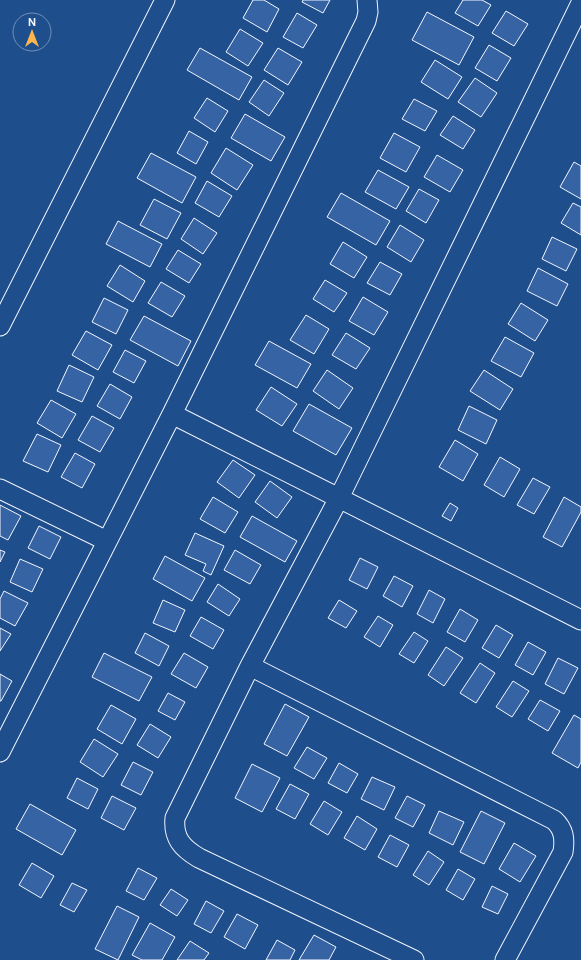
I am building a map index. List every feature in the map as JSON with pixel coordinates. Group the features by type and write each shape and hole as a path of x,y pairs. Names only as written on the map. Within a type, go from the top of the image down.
{"street":[{"path":"0,326 165,0"},
{"path":"0,752 172,414 366,21 368,0"},
{"path":"414,960 199,858 184,849 174,829 175,818 250,666 339,498 581,3"},
{"path":"172,414 581,620"},
{"path":"0,489 107,541"},
{"path":"250,666 554,820 561,826 564,834 563,852 505,960"}],"building":[{"path":"253,0 264,0 279,9 267,32 243,18"},
{"path":"303,0 330,0 323,13 302,2"},
{"path":"463,0 482,0 491,5 478,26 455,13"},
{"path":"506,11 528,24 514,46 492,33"},
{"path":"427,12 474,37 459,65 412,40"},
{"path":"297,13 317,25 303,48 283,37"},
{"path":"240,29 263,43 248,66 226,52"},
{"path":"489,45 511,58 497,81 475,68"},
{"path":"200,48 252,77 239,100 187,70"},
{"path":"278,48 302,62 288,85 264,70"},
{"path":"435,60 462,77 448,99 421,82"},
{"path":"475,78 497,93 481,117 458,102"},
{"path":"264,80 284,93 269,116 249,102"},
{"path":"207,98 228,111 215,132 194,118"},
{"path":"414,99 437,111 425,131 402,119"},
{"path":"245,114 285,137 271,161 231,138"},
{"path":"453,116 475,130 463,149 440,135"},
{"path":"189,131 208,142 196,164 177,153"},
{"path":"394,133 420,147 406,172 380,158"},
{"path":"226,148 253,165 237,190 211,173"},
{"path":"151,153 196,177 182,203 137,178"},
{"path":"437,155 463,170 450,192 424,177"},
{"path":"574,162 581,166 581,199 560,187"},
{"path":"378,170 409,187 396,209 365,192"},
{"path":"207,181 232,196 219,217 195,203"},
{"path":"419,189 439,200 426,223 406,211"},
{"path":"341,193 390,221 376,245 327,217"},
{"path":"154,199 181,213 167,239 140,225"},
{"path":"573,203 581,207 581,235 561,223"},
{"path":"194,218 217,233 203,254 181,239"},
{"path":"118,221 162,244 150,267 106,244"},
{"path":"400,225 424,240 411,262 387,247"},
{"path":"552,237 577,249 566,271 542,259"},
{"path":"343,242 367,257 354,278 330,264"},
{"path":"178,250 201,264 189,283 166,269"},
{"path":"380,262 402,274 390,295 367,283"},
{"path":"120,265 145,281 133,302 107,286"},
{"path":"538,268 568,284 557,306 527,291"},
{"path":"325,280 347,293 334,312 313,299"},
{"path":"161,282 185,296 172,317 148,303"},
{"path":"363,297 388,312 374,335 349,321"},
{"path":"104,298 128,310 116,334 92,322"},
{"path":"521,303 548,320 535,341 508,324"},
{"path":"306,315 329,329 314,354 290,340"},
{"path":"144,316 191,341 178,366 130,340"},
{"path":"86,331 112,345 98,370 72,355"},
{"path":"346,333 370,348 356,369 332,355"},
{"path":"505,337 534,353 521,377 491,361"},
{"path":"269,341 311,364 297,388 255,365"},
{"path":"125,350 146,361 134,383 113,372"},
{"path":"69,365 94,377 82,402 57,391"},
{"path":"327,370 353,388 339,409 313,391"},
{"path":"484,370 513,389 500,410 470,391"},
{"path":"110,384 132,397 120,419 97,406"},
{"path":"271,387 297,404 282,426 256,410"},
{"path":"51,400 76,414 62,438 37,423"},
{"path":"309,404 352,428 336,455 293,431"},
{"path":"469,406 497,420 486,444 458,430"},
{"path":"92,416 114,428 100,452 78,440"},
{"path":"37,434 61,445 48,472 23,461"},
{"path":"455,440 478,454 463,481 439,467"},
{"path":"75,453 95,464 82,488 61,477"},
{"path":"500,457 520,469 504,497 484,485"},
{"path":"233,460 255,475 239,498 217,482"},
{"path":"533,478 550,487 534,514 517,505"},
{"path":"270,481 292,497 277,518 255,502"},
{"path":"213,497 238,512 225,533 200,519"},
{"path":"564,497 581,507 581,512 562,547 543,537"},
{"path":"450,503 458,508 451,521 442,516"},
{"path":"0,505 21,516 8,540 0,536"},
{"path":"252,516 297,541 285,562 240,537"},
{"path":"39,526 61,537 50,559 28,548"},
{"path":"195,533 224,546 211,575 203,571 206,564 185,555"},
{"path":"0,550 5,552 0,562"},
{"path":"235,550 261,565 250,584 224,570"},
{"path":"165,556 205,578 192,601 153,579"},
{"path":"360,558 378,567 367,589 349,580"},
{"path":"20,559 43,569 32,592 10,582"},
{"path":"394,576 413,586 402,607 383,596"},
{"path":"218,584 240,599 229,616 207,602"},
{"path":"429,590 445,599 433,623 417,614"},
{"path":"4,591 28,603 15,626 0,618 0,599"},
{"path":"163,600 185,610 175,632 153,623"},
{"path":"339,600 357,611 346,628 328,618"},
{"path":"460,609 478,620 465,642 447,632"},
{"path":"378,616 393,625 380,647 364,637"},
{"path":"201,617 224,630 213,649 190,636"},
{"path":"496,625 513,635 499,658 482,648"},
{"path":"0,628 11,634 0,651"},
{"path":"414,632 428,641 414,663 399,654"},
{"path":"145,633 169,646 159,666 135,653"},
{"path":"528,642 546,652 533,675 515,665"},
{"path":"446,647 463,658 444,686 428,675"},
{"path":"104,653 152,677 139,701 92,677"},
{"path":"184,653 208,667 196,688 171,674"},
{"path":"558,658 578,668 564,694 545,684"},
{"path":"480,663 495,673 476,703 460,693"},
{"path":"0,674 12,681 1,701 0,701"},
{"path":"513,681 529,691 512,717 496,707"},
{"path":"168,693 185,702 175,720 158,711"},
{"path":"540,700 560,711 548,731 528,719"},
{"path":"285,704 309,717 287,756 264,744"},
{"path":"111,705 136,719 122,744 97,729"},
{"path":"574,715 581,719 581,762 578,768 552,753"},
{"path":"150,724 171,737 158,758 137,745"},
{"path":"94,739 118,754 103,777 80,762"},
{"path":"307,747 327,758 314,779 294,768"},
{"path":"133,762 153,772 141,795 121,785"},
{"path":"339,763 358,774 347,793 328,783"},
{"path":"252,764 280,778 262,812 235,798"},
{"path":"372,777 395,787 384,810 361,799"},
{"path":"77,778 98,789 88,809 67,798"},
{"path":"290,784 309,794 295,819 276,809"},
{"path":"112,796 136,808 124,830 101,818"},
{"path":"407,796 425,805 413,827 395,818"},
{"path":"324,801 342,812 328,835 310,824"},
{"path":"30,804 76,830 62,855 16,829"},
{"path":"439,811 464,822 453,845 429,833"},
{"path":"481,811 505,823 484,864 460,852"},
{"path":"357,816 377,829 365,850 344,838"},
{"path":"390,835 409,845 397,867 378,857"},
{"path":"514,843 536,856 520,882 499,869"},
{"path":"428,851 444,862 429,885 413,875"},
{"path":"32,863 54,876 41,898 19,885"},
{"path":"138,868 157,878 144,900 126,891"},
{"path":"458,869 475,879 463,900 446,890"},
{"path":"72,883 87,890 74,912 60,905"},
{"path":"492,886 508,894 498,914 482,907"},
{"path":"171,889 188,900 177,916 160,905"},
{"path":"206,901 224,911 211,933 194,924"},
{"path":"117,906 139,917 118,960 95,949"},
{"path":"237,914 258,925 245,949 224,937"},
{"path":"150,923 175,937 162,960 142,960 132,955"},
{"path":"314,935 336,947 329,960 299,960"},
{"path":"277,940 295,950 290,960 266,960"},
{"path":"190,941 209,953 204,960 177,960"}]}
